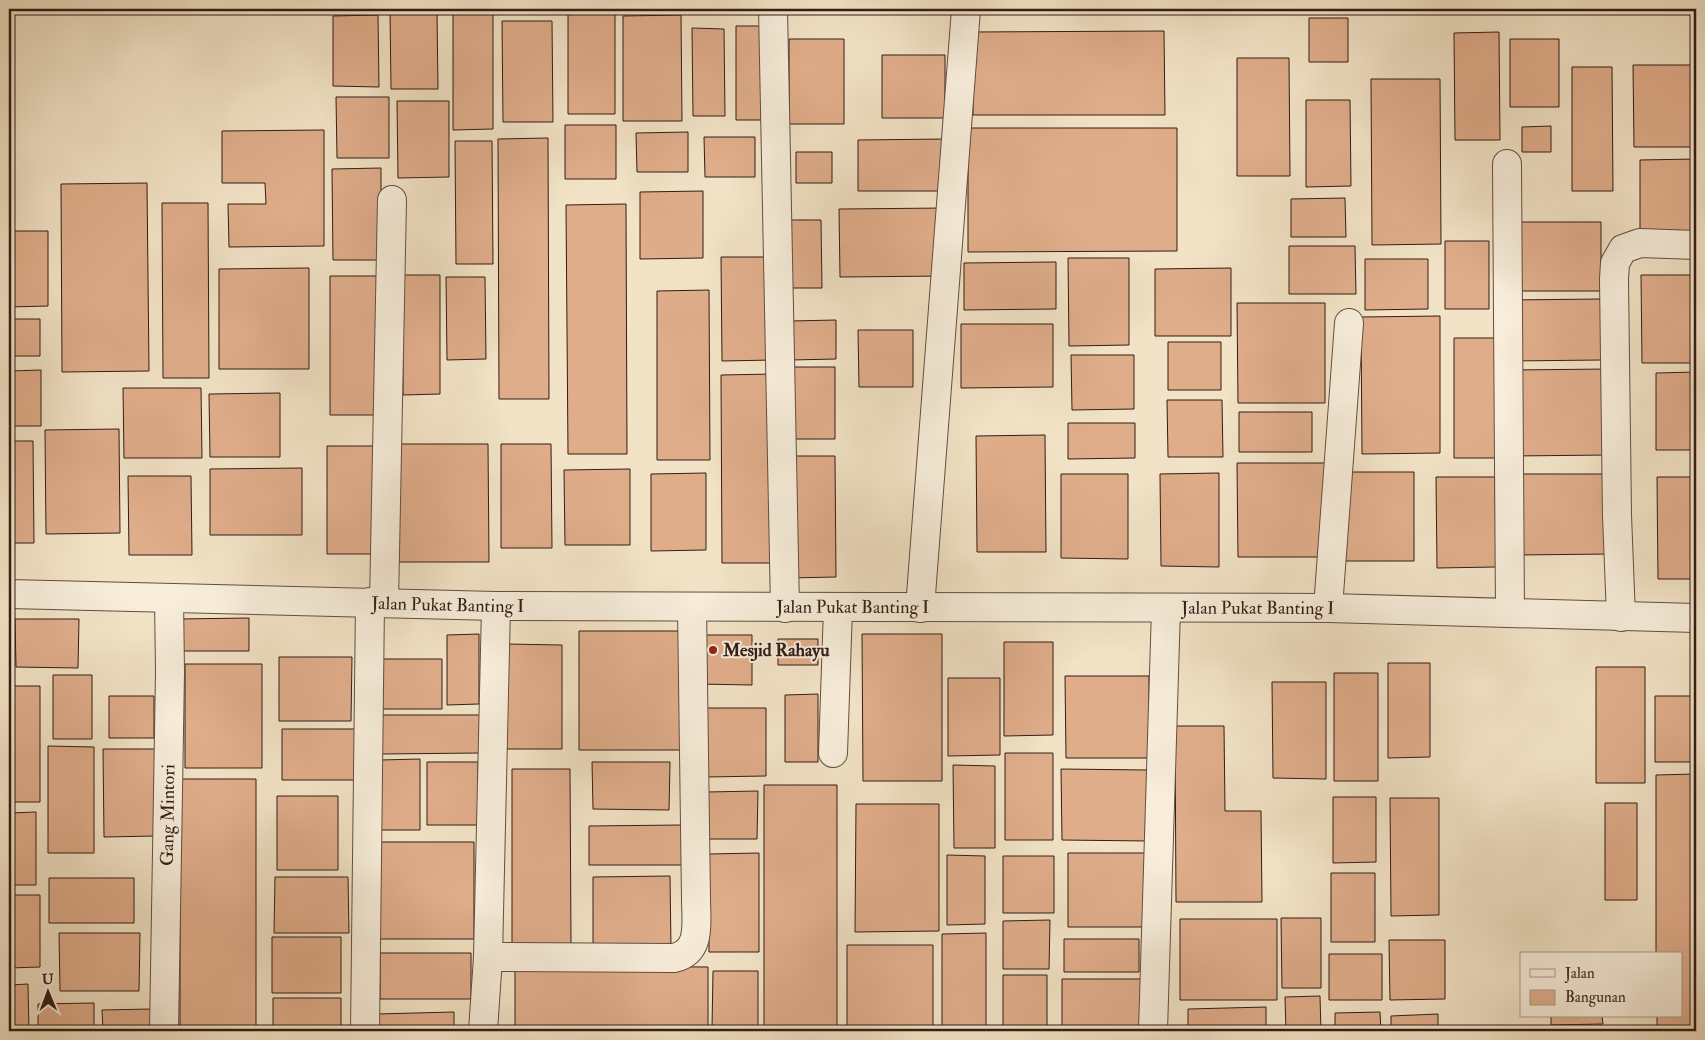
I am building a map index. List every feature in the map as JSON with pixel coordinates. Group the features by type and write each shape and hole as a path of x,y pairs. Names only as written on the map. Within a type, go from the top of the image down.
{"street":[{"path":"773,9 785,608"},
{"path":"920,608 966,9"},
{"path":"1507,164 1510,613"},
{"path":"365,1031 377,603 392,200"},
{"path":"1621,617 1617,514 1615,263 1623,249 1640,243 1696,245"},
{"path":"1328,608 1349,323"},
{"name":"Jalan Pukat Banting I","path":"9,594 496,606 1328,608 1696,618"},
{"name":"Gang Mintori","path":"164,1031 170,598"},
{"path":"483,1031 488,956 496,606"},
{"path":"488,956 674,958 684,956 693,946 696,927 696,900 692,607"},
{"path":"833,754 838,608"},
{"path":"1153,1031 1166,609"}],"building":[{"path":"390,11 437,11 438,89 391,89"},
{"path":"615,12 615,114 568,114 568,13"},
{"path":"453,13 493,13 493,129 453,130"},
{"path":"378,15 379,87 333,86 333,16"},
{"path":"681,15 682,121 623,121 623,16"},
{"path":"1309,18 1348,18 1348,62 1309,62"},
{"path":"502,21 552,21 553,122 503,122"},
{"path":"736,26 770,26 771,120 736,120"},
{"path":"692,28 724,29 725,116 693,116"},
{"path":"1164,31 1165,115 973,115 973,32"},
{"path":"1499,32 1500,140 1455,140 1454,33"},
{"path":"789,39 844,39 844,124 789,124"},
{"path":"1510,39 1559,39 1559,107 1510,107"},
{"path":"882,55 945,55 945,118 882,118"},
{"path":"1237,58 1289,58 1290,176 1237,176"},
{"path":"1633,65 1696,65 1696,147 1634,147"},
{"path":"1572,67 1612,67 1613,191 1572,191"},
{"path":"1371,79 1440,79 1441,244 1372,245"},
{"path":"336,97 389,97 389,158 337,158"},
{"path":"1306,100 1350,100 1351,186 1306,187"},
{"path":"397,101 449,101 449,177 398,178"},
{"path":"565,125 616,125 616,179 565,179"},
{"path":"1551,126 1551,152 1522,152 1522,127"},
{"path":"968,128 1177,128 1177,251 968,252"},
{"path":"324,130 324,246 229,247 228,204 266,204 265,183 222,183 222,131"},
{"path":"688,132 688,172 637,172 636,133"},
{"path":"704,137 755,137 755,177 705,177"},
{"path":"548,138 549,399 499,399 498,139"},
{"path":"947,139 947,191 858,191 858,140"},
{"path":"455,141 492,141 493,264 456,264"},
{"path":"796,152 832,152 832,183 796,183"},
{"path":"1696,159 1696,239 1640,239 1640,160"},
{"path":"381,168 381,260 333,260 332,169"},
{"path":"147,183 149,371 62,372 61,184"},
{"path":"703,191 703,258 640,259 640,192"},
{"path":"1345,198 1346,237 1291,237 1291,199"},
{"path":"162,203 208,203 209,378 163,378"},
{"path":"626,204 627,454 568,454 566,205"},
{"path":"945,208 945,276 840,277 839,209"},
{"path":"781,220 821,220 822,288 781,288"},
{"path":"1514,222 1601,222 1601,291 1515,291"},
{"path":"9,231 48,231 48,306 9,307"},
{"path":"1445,241 1489,241 1489,309 1445,309"},
{"path":"1289,246 1355,246 1356,294 1289,294"},
{"path":"721,257 773,257 773,360 722,361"},
{"path":"1068,258 1129,258 1129,345 1069,346"},
{"path":"1365,259 1428,259 1428,309 1365,310"},
{"path":"1056,262 1056,309 964,310 964,263"},
{"path":"309,268 309,369 219,369 219,269"},
{"path":"1231,268 1231,336 1155,336 1155,269"},
{"path":"403,275 440,275 440,394 403,395"},
{"path":"1641,275 1696,275 1696,363 1642,363"},
{"path":"330,276 377,276 378,415 330,415"},
{"path":"446,277 485,277 486,359 447,360"},
{"path":"709,290 710,460 657,460 657,291"},
{"path":"1601,299 1601,360 1511,361 1510,300"},
{"path":"1237,303 1325,303 1325,403 1238,403"},
{"path":"1440,316 1440,453 1362,454 1361,317"},
{"path":"9,319 40,319 40,356 9,356"},
{"path":"836,320 836,359 791,360 791,321"},
{"path":"961,324 1053,324 1053,387 961,388"},
{"path":"858,330 913,330 913,387 859,387"},
{"path":"1454,338 1498,338 1498,458 1454,458"},
{"path":"1168,342 1221,342 1221,390 1168,390"},
{"path":"1071,355 1134,355 1134,409 1072,410"},
{"path":"792,367 835,367 835,439 793,439"},
{"path":"1609,369 1609,455 1513,456 1512,370"},
{"path":"41,370 41,426 9,426 9,371"},
{"path":"1696,372 1696,450 1656,450 1656,373"},
{"path":"776,374 777,563 722,563 721,375"},
{"path":"123,388 201,388 202,458 124,458"},
{"path":"280,393 280,457 210,457 209,394"},
{"path":"1167,400 1222,400 1223,457 1168,457"},
{"path":"1239,412 1312,412 1312,452 1239,452"},
{"path":"1068,423 1135,423 1135,458 1068,459"},
{"path":"119,429 120,533 46,534 45,430"},
{"path":"1045,435 1046,552 977,552 976,436"},
{"path":"9,441 33,441 34,543 9,543"},
{"path":"397,444 488,444 489,562 397,562"},
{"path":"501,444 551,444 552,548 501,548"},
{"path":"327,446 382,446 382,554 327,554"},
{"path":"788,456 835,456 836,577 789,578"},
{"path":"1237,463 1325,463 1326,557 1238,557"},
{"path":"302,468 302,535 210,535 210,469"},
{"path":"630,469 630,545 565,545 564,470"},
{"path":"1342,472 1414,472 1414,561 1343,561"},
{"path":"706,473 706,550 651,551 651,474"},
{"path":"1219,473 1219,567 1161,566 1160,474"},
{"path":"1061,474 1128,474 1128,559 1061,558"},
{"path":"1516,474 1610,474 1611,554 1516,555"},
{"path":"128,476 191,476 192,555 129,555"},
{"path":"1436,477 1495,477 1496,567 1437,568"},
{"path":"1657,477 1696,477 1696,579 1658,579"},
{"path":"249,618 249,651 179,651 179,619"},
{"path":"15,619 79,619 78,668 16,667"},
{"path":"579,631 683,631 683,750 579,750"},
{"path":"479,634 479,704 447,705 447,635"},
{"path":"862,634 942,634 942,781 863,781"},
{"path":"697,635 752,635 752,685 697,684"},
{"path":"778,639 818,639 818,665 778,665"},
{"path":"1004,642 1053,642 1053,735 1004,736"},
{"path":"505,644 562,645 562,749 505,749"},
{"path":"279,657 352,657 351,721 279,721"},
{"path":"379,659 442,659 442,709 378,709"},
{"path":"1388,663 1430,663 1430,757 1388,758"},
{"path":"185,664 262,664 262,768 185,768"},
{"path":"1596,667 1645,667 1645,783 1596,783"},
{"path":"1334,673 1378,673 1378,781 1334,781"},
{"path":"53,675 92,675 92,739 53,739"},
{"path":"1065,676 1149,676 1149,758 1066,758"},
{"path":"948,678 1000,678 1000,755 948,756"},
{"path":"1272,682 1326,682 1326,779 1273,778"},
{"path":"9,686 40,686 40,802 9,802"},
{"path":"818,694 818,762 785,762 785,695"},
{"path":"109,696 154,696 154,738 109,738"},
{"path":"1655,696 1696,696 1696,762 1655,762"},
{"path":"706,708 766,708 766,776 706,777"},
{"path":"382,715 480,715 479,753 382,754"},
{"path":"1175,726 1224,726 1225,811 1261,811 1262,902 1176,902"},
{"path":"282,729 356,729 357,780 282,780"},
{"path":"48,746 94,747 94,853 48,853"},
{"path":"103,749 156,749 156,836 104,837"},
{"path":"1005,753 1053,753 1053,840 1005,840"},
{"path":"420,759 420,830 380,830 380,760"},
{"path":"427,762 478,762 478,825 427,825"},
{"path":"592,762 670,762 669,810 593,809"},
{"path":"953,765 995,766 995,848 954,848"},
{"path":"512,769 570,769 571,944 512,944"},
{"path":"1061,769 1147,770 1147,841 1062,840"},
{"path":"1696,774 1696,1031 1657,1031 1657,1018 1682,1018 1682,952 1656,952 1656,775"},
{"path":"180,779 256,779 256,1031 180,1031"},
{"path":"764,785 837,785 837,1031 764,1031"},
{"path":"758,791 757,839 707,839 707,792"},
{"path":"277,796 338,796 338,870 277,870"},
{"path":"1333,797 1376,797 1376,862 1333,863"},
{"path":"1390,798 1439,798 1439,915 1391,916"},
{"path":"1605,803 1637,803 1637,900 1605,900"},
{"path":"856,804 939,804 939,931 855,932"},
{"path":"36,812 36,885 9,885 9,813"},
{"path":"682,825 682,865 589,865 589,826"},
{"path":"379,842 474,842 474,939 379,939"},
{"path":"759,853 759,952 709,952 708,854"},
{"path":"1068,853 1146,853 1146,927 1068,927"},
{"path":"947,855 985,856 985,924 947,925"},
{"path":"1003,856 1054,856 1054,913 1003,913"},
{"path":"1331,873 1375,873 1375,942 1331,942"},
{"path":"670,876 671,949 593,949 593,877"},
{"path":"275,877 348,877 349,933 274,933"},
{"path":"49,878 134,878 134,923 49,923"},
{"path":"9,895 40,895 40,967 9,968"},
{"path":"1281,918 1321,918 1321,988 1282,988"},
{"path":"1180,919 1277,919 1277,1000 1180,1000"},
{"path":"1050,920 1049,969 1003,969 1003,921"},
{"path":"59,933 140,933 139,991 60,991"},
{"path":"986,933 986,1031 942,1031 942,934"},
{"path":"272,937 341,937 341,993 272,993"},
{"path":"1064,939 1139,939 1139,972 1064,972"},
{"path":"1389,940 1445,940 1445,999 1390,1000"},
{"path":"847,945 933,945 933,1031 847,1031"},
{"path":"380,953 471,953 471,999 380,999"},
{"path":"1329,954 1382,954 1382,1000 1329,1000"},
{"path":"515,966 708,967 708,1031 515,1031"},
{"path":"713,971 758,971 758,1029 712,1029"},
{"path":"1003,975 1047,975 1047,1031 1003,1031"},
{"path":"1062,979 1146,979 1146,1031 1062,1031"},
{"path":"28,984 29,1031 9,1031 9,985"},
{"path":"1320,996 1321,1031 1286,1031 1285,997"},
{"path":"273,998 341,998 341,1031 273,1031"},
{"path":"94,1003 94,1031 38,1031 38,1004"},
{"path":"1266,1007 1266,1031 1188,1031 1188,1009"},
{"path":"152,1009 152,1031 103,1031 102,1010"},
{"path":"454,1012 454,1031 376,1031 376,1014"},
{"path":"1380,1012 1381,1031 1335,1031 1335,1013"},
{"path":"1438,1014 1438,1031 1391,1031 1391,1016"},
{"path":"1551,1018 1602,1018 1603,1024 1551,1025"}],"place":[{"name":"Mesjid Rahayu","path":"713,650"}]}
